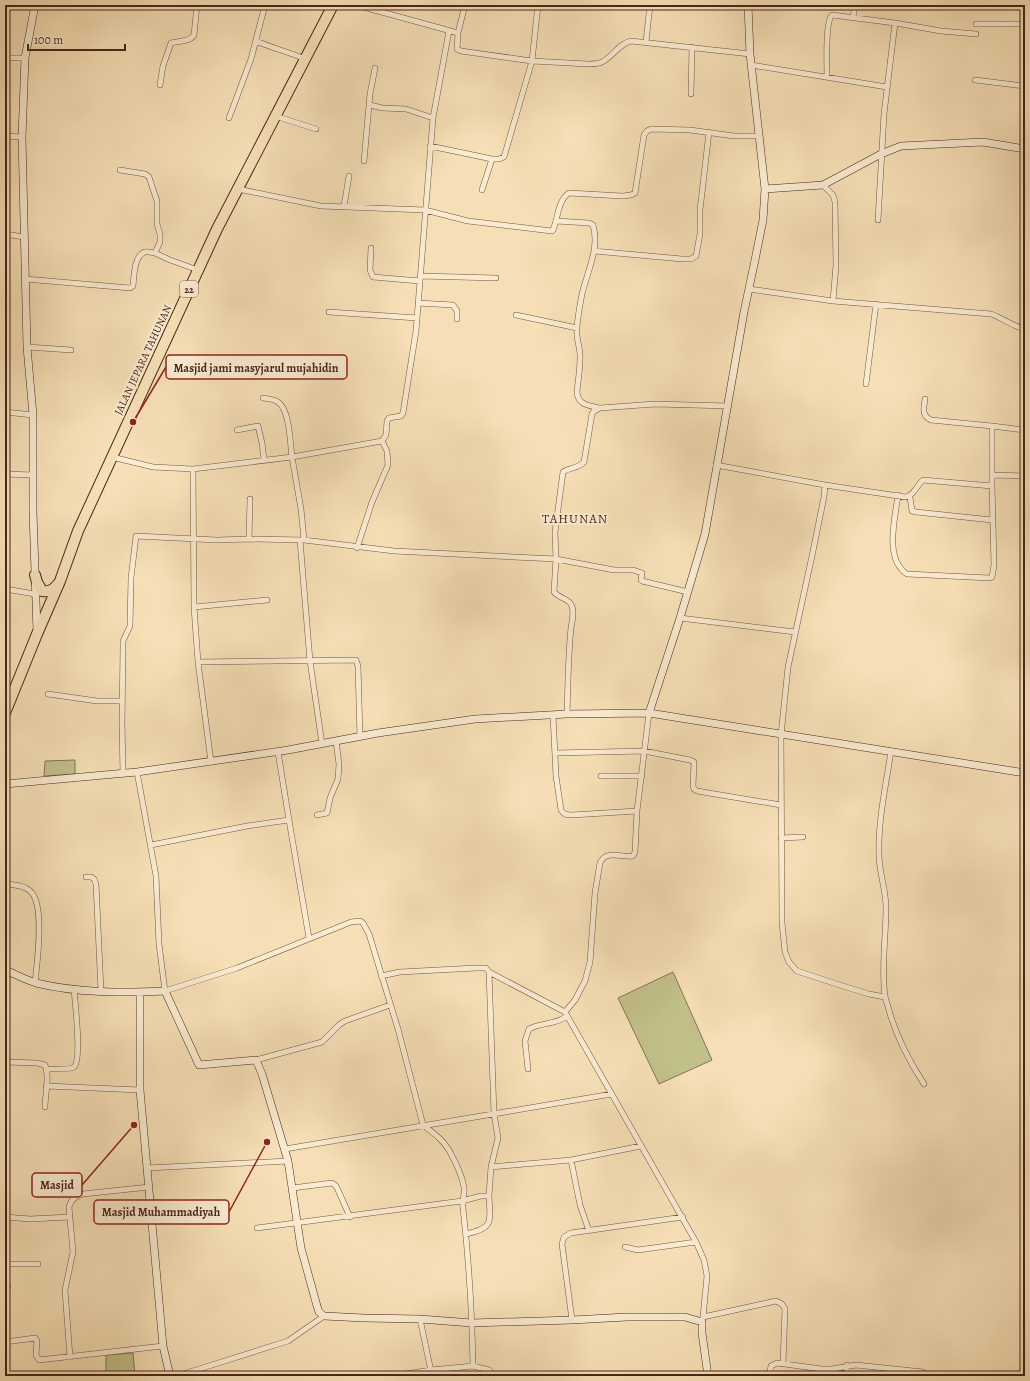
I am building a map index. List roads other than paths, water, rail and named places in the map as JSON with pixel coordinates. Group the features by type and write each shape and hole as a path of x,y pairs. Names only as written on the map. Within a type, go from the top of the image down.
{"highway":[{"name":"JALAN JEPARA TAHUNAN","path":"60,581 78,531 217,229 334,5"},
{"path":"36,575 39,588 46,592 53,590 60,581"},
{"name":"22","path":"5,713 60,581"}],"street":[{"path":"35,5 25,58 22,137 27,347 34,415 32,512 36,575 35,594 37,634"},
{"path":"160,85 163,66 171,43 188,40 194,35 197,5"},
{"path":"206,5 216,7 222,5"},
{"path":"229,118 256,41 265,5"},
{"path":"356,5 458,33"},
{"path":"465,5 456,45 459,50 532,61 588,64 597,64 602,62 616,49 627,42 646,42 750,54"},
{"path":"430,146 492,159 504,157 532,61 538,5"},
{"path":"646,42 650,5"},
{"path":"528,1070 526,1041 529,1029 538,1024 562,1020 585,982 590,962 595,893 600,863 602,859 608,855 627,857 634,854 649,713 680,618 705,534 736,356 760,235 765,189 750,54 748,5"},
{"path":"853,17 855,5"},
{"path":"827,77 827,51 830,18 832,15 895,23 941,31 976,34"},
{"path":"878,220 884,114 895,23"},
{"path":"976,24 1025,24"},
{"path":"112,457 153,467 193,470 264,460 382,441 386,435 385,428 389,418 402,416 417,318 433,118 449,30"},
{"path":"256,41 291,52 305,59"},
{"path":"691,94 692,47"},
{"path":"5,58 25,58"},
{"path":"751,64 887,87"},
{"path":"364,161 375,68"},
{"path":"975,80 1025,86"},
{"path":"370,105 382,108 406,109 433,118"},
{"path":"275,116 316,129"},
{"path":"238,189 320,206 425,210 468,221 553,230 562,201 565,195 569,193 622,196 635,193 644,135 647,131 657,129 709,132 734,136 759,136"},
{"path":"594,251 682,259 691,259 696,256 700,234 700,210 709,132"},
{"path":"5,136 22,137"},
{"path":"765,189 823,185 881,154 900,146 983,142 1025,149"},
{"path":"482,190 492,159"},
{"path":"120,170 145,174 149,177 157,201 157,224 160,234 160,242 155,253"},
{"path":"344,206 349,176"},
{"path":"823,185 833,195 835,202 836,265 833,302"},
{"path":"556,221 584,222 593,225 595,239 590,268 582,294 577,328 580,357 578,398 582,404 600,408 655,404 728,406"},
{"path":"5,234 24,237"},
{"path":"371,248 370,270 373,277 420,279 496,278"},
{"path":"25,279 130,288 133,286 137,260 140,255 145,252 155,253 198,270"},
{"path":"749,289 833,302 876,304 991,314 1025,329"},
{"path":"418,303 453,305 457,311 456,318"},
{"path":"866,384 876,304"},
{"path":"329,312 417,318"},
{"path":"516,315 577,328"},
{"path":"27,347 71,350"},
{"path":"263,398 279,402 284,409 288,428 301,509 310,661 322,744"},
{"path":"925,399 923,412 926,417 931,420 1025,430"},
{"path":"567,714 573,607 570,602 557,596 554,592 556,519 563,472 566,469 578,468 584,462 592,414 600,408"},
{"path":"5,412 34,415"},
{"path":"237,430 258,426 264,460"},
{"path":"898,495 893,538 894,558 898,566 907,574 984,578 992,576 994,565 992,520 992,426"},
{"path":"357,548 372,502 388,465 387,451 382,441"},
{"path":"716,465 825,485 910,497"},
{"path":"193,470 194,607 198,662 211,762"},
{"path":"5,474 33,475"},
{"path":"992,475 1025,476"},
{"path":"992,486 924,480 920,482 910,497 912,511 992,520"},
{"path":"825,485 823,504 788,667 781,735 782,922 785,952 789,962 797,970 820,979 869,994 885,997"},
{"path":"249,539 250,499"},
{"path":"123,774 123,641 130,626 131,578 136,536 194,540 302,540 357,548 394,551 556,559 614,570 633,570 642,573 642,581 688,592"},
{"path":"5,588 35,594"},
{"path":"194,607 267,600"},
{"path":"680,618 795,632"},
{"path":"198,662 356,660 358,666 360,737"},
{"path":"48,694 97,701 122,701"},
{"path":"5,784 123,774 211,762 475,719 567,714 649,713 1025,773"},
{"path":"553,715 556,776 561,810 564,814 572,815 638,811"},
{"path":"317,815 327,813 330,798 338,779 339,764 336,741"},
{"path":"555,753 644,751 690,760 694,762 692,786 697,791 781,805"},
{"path":"278,752 309,938"},
{"path":"890,752 881,823 879,853 880,869 885,888 886,907 884,975 885,997 896,1034 910,1063 924,1084"},
{"path":"137,772 156,876 159,944 165,991 199,1065 256,1060 322,1042 345,1021 390,1005"},
{"path":"601,776 642,776"},
{"path":"151,845 247,826 289,820"},
{"path":"781,838 803,837"},
{"path":"1025,864 1023,880 1025,888"},
{"path":"86,877 91,877 94,879 96,884 101,991"},
{"path":"5,884 29,889 36,899 39,918 35,983"},
{"path":"5,970 35,983 74,989 140,992 165,991 237,968 351,922 360,921 363,923 369,934 398,1029 423,1125 447,1146 452,1155 464,1188 462,1201 466,1234 472,1323 473,1366"},
{"path":"381,976 400,972 486,968 489,972 566,1014 587,1048 641,1146 683,1217 704,1260 707,1276 702,1319 702,1334 708,1376"},
{"path":"466,1234 483,1229 490,1222 489,1196 491,1167 498,1138 494,1114 489,972"},
{"path":"46,1069 70,1069 76,1064 78,1058 78,1045 74,989"},
{"path":"140,992 140,1090 163,1346 170,1376"},
{"path":"256,1060 262,1074 285,1149 301,1248 319,1312 324,1316 420,1318 472,1323 627,1317 685,1317 702,1319 776,1301 780,1302 785,1309 783,1364"},
{"path":"5,1062 42,1063 45,1065 46,1086 44,1107"},
{"path":"46,1086 140,1090"},
{"path":"285,1149 612,1094"},
{"path":"491,1167 572,1160 641,1146"},
{"path":"572,1160 580,1205 589,1230"},
{"path":"147,1168 288,1161"},
{"path":"292,1188 332,1183 336,1186 350,1217"},
{"path":"70,1357 65,1290 73,1252 69,1207 70,1202 77,1196 90,1193 148,1187"},
{"path":"257,1228 350,1217 489,1196"},
{"path":"5,1216 30,1220 70,1217"},
{"path":"572,1320 562,1244 564,1237 571,1233 683,1217"},
{"path":"625,1247 632,1250 638,1250 696,1242"},
{"path":"5,1264 38,1264"},
{"path":"177,1376 288,1341 324,1316"},
{"path":"420,1318 432,1376"},
{"path":"5,1342 35,1338 37,1342 36,1355 39,1360 163,1346"},
{"path":"769,1376 772,1364 822,1369 856,1365 923,1372 927,1376"},
{"path":"847,1365 847,1376"},
{"path":"393,1376 431,1370 473,1366 489,1370 492,1373 491,1376"}],"place":[{"name":"Masjid jami masyjarul mujahidin","path":"133,422"},
{"name":"Masjid","path":"134,1125"},
{"name":"Masjid Muhammadiyah","path":"267,1142"}],"district":[{"name":"TAHUNAN","path":"575,518"}]}
